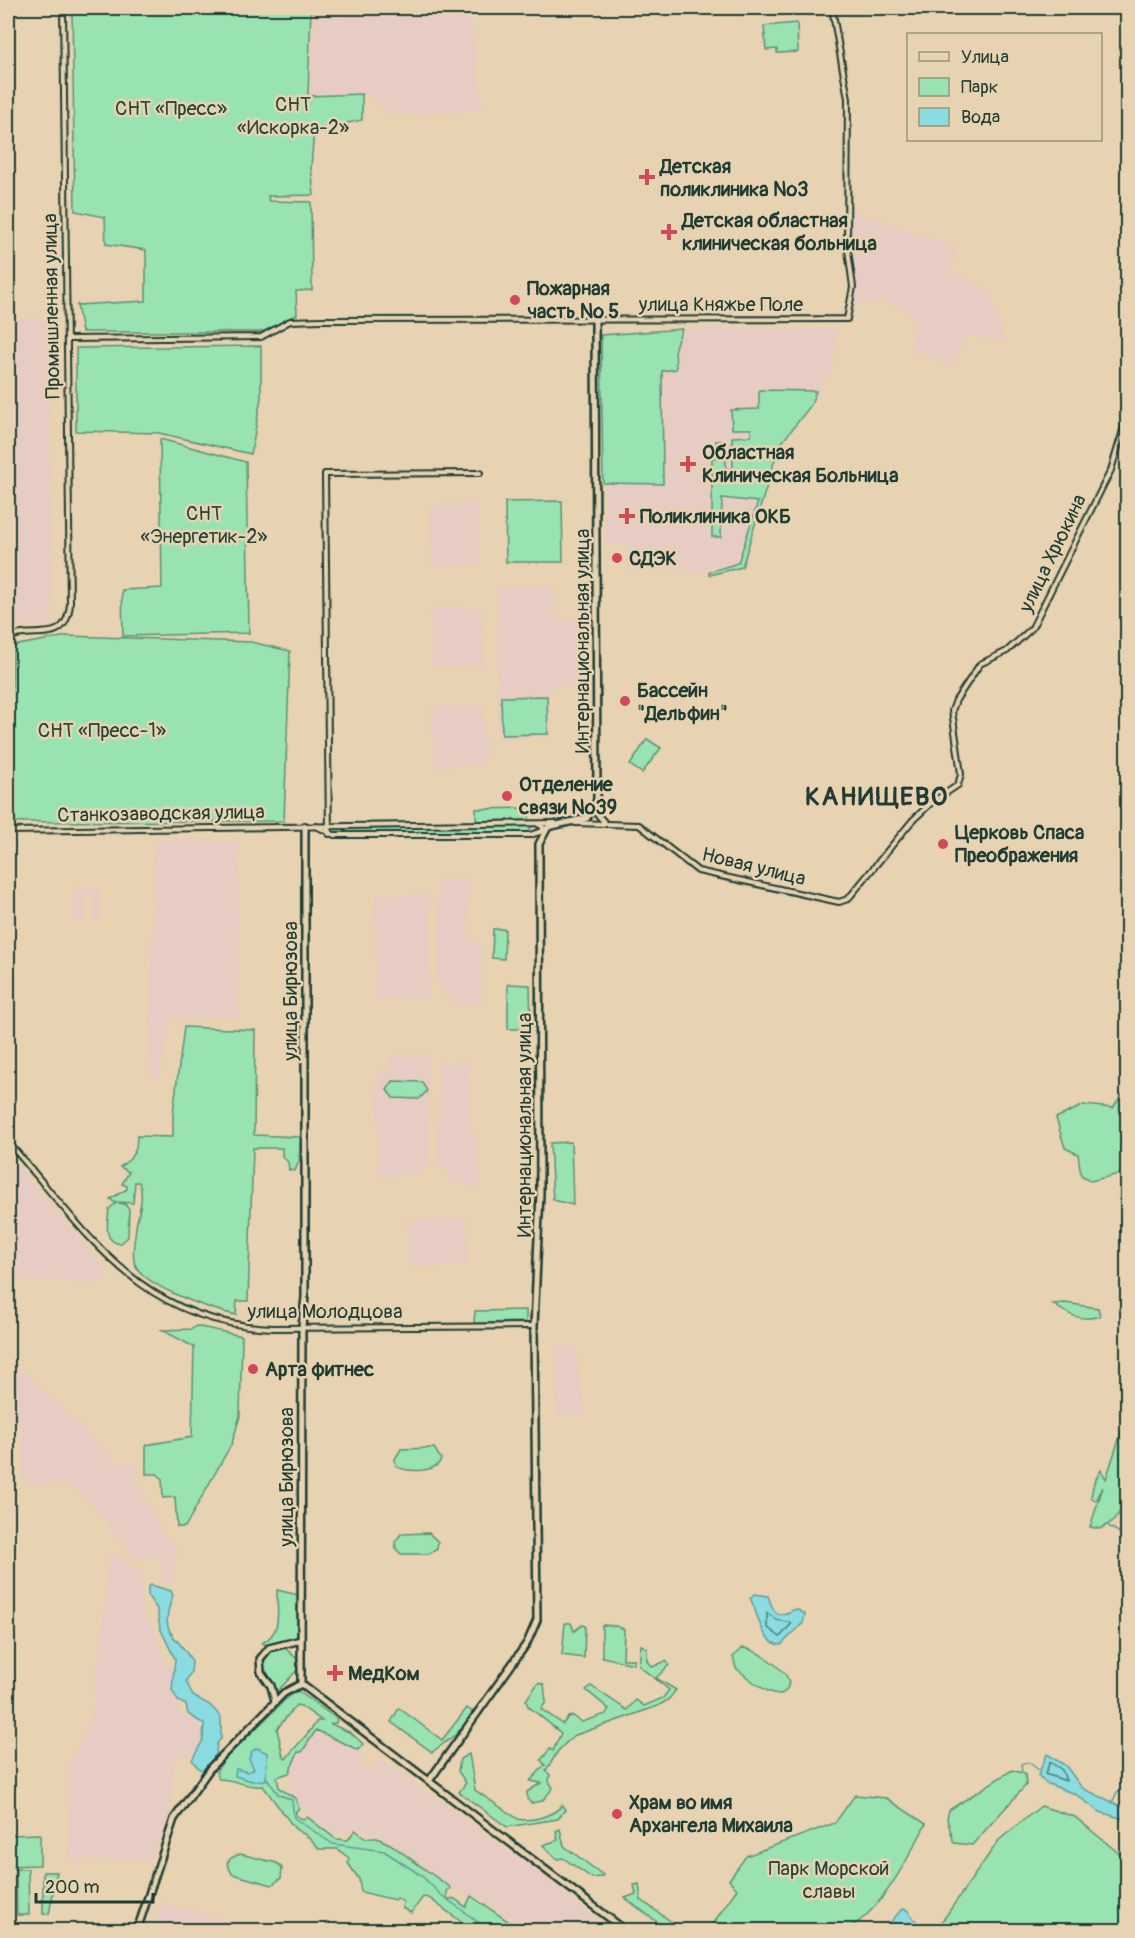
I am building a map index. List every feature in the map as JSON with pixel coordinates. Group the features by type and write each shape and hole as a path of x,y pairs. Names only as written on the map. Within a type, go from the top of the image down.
{"main road":[{"name":"Интернациональная улица","path":"574,823 591,813 597,793 595,319"},
{"path":"543,831 559,823 574,823"},
{"name":"улица Бирюзова","path":"300,1684 302,1327 305,1297 305,826"},
{"name":"Интернациональная улица","path":"429,1781 491,1696 536,1627 534,1326 539,1255 539,844 543,831"},
{"path":"275,1701 271,1686 261,1672 260,1659 269,1648 301,1640"},
{"path":"137,1930 174,1819 205,1773 275,1701 289,1688 300,1684 625,1930"}],"street":[{"name":"Промышленная улица","path":"8,638 54,632 65,623 70,604 69,339 63,8"},
{"name":"улица Княжье Поле","path":"595,319 847,319 853,286 848,243 848,99 832,8"},
{"path":"69,339 261,337 294,320 595,319"},
{"name":"улица Хрюкина","path":"839,902 851,897 895,841 931,803 955,789 961,780 952,711 980,664 1007,651 1032,628 1111,470 1128,414"},
{"path":"329,834 325,474 480,473"},
{"path":"597,793 598,814 605,823"},
{"name":"Станкозаводская улица","path":"8,831 559,823"},
{"name":"Новая улица","path":"574,823 643,826 698,871 839,902"},
{"path":"538,824 543,827 543,831"},
{"name":"Станкозаводская улица","path":"315,826 329,834 530,835 543,831"},
{"path":"530,835 536,837 539,844"},
{"name":"улица Молодцова","path":"8,1142 114,1263 153,1294 187,1312 215,1321 259,1327 534,1326"}],"shaded area":[{"path":"8,8 11,21 8,76"},
{"path":"314,8 332,8 333,18 468,8 483,110 392,116 368,94 310,95"},
{"path":"8,76 10,287 8,287"},
{"path":"851,210 955,247 951,272 987,288 1006,343 966,334 951,366 910,350 917,323 907,310 878,300 853,307 856,289 850,247"},
{"path":"8,318 48,319 52,626 8,625"},
{"name":"Областная Клиническая Больница","path":"706,328 837,329 832,371 829,376 822,377 822,390 779,446 742,567 709,575 708,569 693,573 693,569 628,571 628,546 605,543 601,335"},
{"path":"478,504 480,565 432,566 430,505"},
{"path":"553,585 555,621 587,621 587,685 549,687 550,737 498,739 497,587"},
{"path":"481,607 484,665 432,667 430,608"},
{"path":"483,705 485,765 434,767 432,706"},
{"path":"154,839 239,841 239,1017 171,1018 159,1077 152,1078 150,1021"},
{"path":"469,879 468,941 480,943 481,1005 454,1005 438,983 439,880"},
{"path":"75,887 100,887 100,921 93,921 93,893 84,894 84,921 74,921"},
{"path":"375,895 430,895 430,999 375,999"},
{"path":"429,1055 429,1162 418,1175 378,1176 377,1071 392,1071 391,1056"},
{"path":"438,1062 468,1062 471,1134 477,1134 481,1188 452,1182 438,1163"},
{"path":"9,1155 108,1273 100,1283 8,1280"},
{"path":"407,1219 467,1219 468,1266 407,1267"},
{"path":"556,1346 575,1346 585,1415 557,1416"},
{"path":"8,1370 23,1371 118,1464 137,1463 137,1482 166,1540 177,1543 174,1581 163,1586 161,1558 136,1560 94,1506 69,1484 22,1484 22,1436 19,1423 8,1420"},
{"path":"110,1551 142,1574 142,1615 152,1624 167,1666 180,1668 179,1715 201,1721 202,1754 177,1757 172,1771 170,1820 151,1859 69,1860 70,1766 93,1713"},
{"path":"316,1729 358,1750 361,1753 361,1770 372,1770 381,1759 564,1890 565,1896 611,1930 536,1930 531,1927 526,1930 478,1897 470,1897 458,1887 455,1891 393,1843 387,1843 363,1829 360,1832 353,1828 350,1833 338,1830 335,1835 307,1818 307,1813 290,1794 290,1777 287,1775 292,1761 298,1752 302,1752"},
{"path":"161,1902 260,1930 154,1930"}],"green space":[{"name":"СНТ «Пресс»","path":"72,8 311,8 308,96 362,94 362,120 314,130 311,167 314,195 268,196 269,201 311,202 312,290 296,291 297,315 260,332 82,332 77,305 146,301 146,250 106,244 105,217 75,211"},
{"path":"797,23 798,52 777,53 777,49 766,50 764,26"},
{"path":"682,329 675,347 676,369 662,371 663,484 603,483 601,335"},
{"path":"261,346 261,398 251,454 159,433 76,431 76,348"},
{"path":"759,390 816,391 811,405 779,446 742,567 709,575 709,572 738,563 758,502 722,498 721,537 712,537 712,458 717,458 716,441 726,441 726,469 733,469 732,437 751,436 751,429 732,429 731,410 759,409"},
{"name":"СНТ «Энергетик-2»","path":"160,439 246,462 249,633 123,636 122,590 162,588"},
{"path":"562,501 563,562 506,562 505,502"},
{"name":"СНТ «Пресс-1»","path":"67,636 251,642 290,651 284,821 8,822 13,646"},
{"path":"547,696 548,734 502,735 501,697"},
{"path":"647,739 661,748 642,773 630,765"},
{"path":"529,808 529,820 476,821 476,809"},
{"path":"531,825 530,832 330,833 330,827"},
{"path":"493,929 505,929 504,959 492,958"},
{"path":"508,984 530,985 531,1029 508,1029"},
{"path":"184,1027 255,1030 254,1135 300,1137 299,1161 295,1171 289,1170 288,1162 282,1156 282,1148 253,1148 248,1301 237,1301 236,1315 164,1289 141,1273 133,1256 141,1199 139,1182 135,1182 133,1203 114,1202 110,1199 127,1189 127,1186 122,1184 129,1172 120,1167 130,1159 136,1149 137,1136 173,1137 173,1113"},
{"path":"393,1081 422,1082 427,1091 419,1099 393,1098 387,1090"},
{"path":"1127,1088 1127,1172 1091,1181 1081,1175 1078,1154 1065,1148 1056,1118 1084,1105 1113,1108"},
{"path":"571,1142 573,1205 553,1200 550,1143"},
{"path":"116,1203 125,1204 129,1210 128,1237 120,1244 111,1239 107,1230 109,1209"},
{"path":"1065,1303 1098,1308 1100,1316 1081,1318 1053,1304"},
{"path":"526,1310 526,1322 474,1323 475,1311"},
{"path":"196,1326 242,1336 240,1416 232,1443 185,1527 177,1527 175,1497 163,1498 162,1478 157,1474 146,1474 146,1445 192,1437 194,1347 162,1330 192,1329"},
{"path":"1127,1426 1129,1474 1121,1509 1114,1520 1100,1529 1090,1527 1103,1487 1096,1501 1091,1497 1094,1482 1101,1470 1106,1479 1123,1427"},
{"path":"434,1448 441,1459 434,1467 414,1471 396,1466 395,1459 401,1449"},
{"path":"429,1533 438,1542 437,1549 429,1554 401,1554 396,1549 395,1542 401,1534"},
{"path":"277,1590 303,1596 301,1639 284,1640 270,1646 262,1643 269,1639 276,1627"},
{"path":"565,1623 571,1623 574,1631 582,1625 585,1626 584,1658 562,1655"},
{"path":"602,1625 624,1629 623,1659 634,1659 634,1664 602,1657"},
{"path":"641,1645 647,1648 647,1661 652,1667 666,1661 669,1665 656,1678 676,1690 668,1700 658,1706 573,1736 558,1751 546,1771 550,1775 549,1781 553,1788 542,1801 531,1803 527,1799 527,1792 541,1783 530,1781 545,1765 541,1760 550,1749 553,1751 561,1733 528,1706 526,1700 538,1683 544,1684 546,1702 541,1709 563,1724 568,1717 573,1716 582,1722 606,1714 609,1709 586,1690 591,1686 627,1710 636,1700 644,1706 663,1698 669,1690 639,1666"},
{"path":"284,1647 297,1659 297,1670 277,1692 263,1667 263,1662 273,1648"},
{"path":"742,1648 762,1655 776,1665 789,1681 786,1690 781,1694 766,1690 736,1668 733,1657"},
{"path":"298,1691 337,1719 336,1723 331,1724 351,1733 363,1744 358,1750 316,1730 302,1752 298,1752 289,1773 277,1777 279,1788 295,1798 299,1808 296,1816 303,1819 307,1817 336,1839 348,1840 355,1830 366,1838 377,1838 390,1844 451,1888 447,1891 447,1899 455,1899 466,1907 471,1896 521,1930 471,1929 429,1898 423,1897 411,1913 402,1908 403,1902 397,1898 395,1900 361,1892 359,1879 348,1863 349,1858 337,1849 319,1849 306,1835 295,1829 263,1786 251,1786 219,1779 216,1771 225,1759 289,1696","holes":["296,1705 322,1721 317,1721 286,1759 283,1756 277,1729"]},
{"path":"399,1708 442,1740 467,1708 474,1713 458,1733 432,1752 391,1722"},
{"path":"469,1754 475,1790 518,1819 529,1820 542,1817 554,1812 562,1805 565,1810 558,1819 507,1827 459,1792 466,1783 458,1771 460,1759"},
{"path":"1012,1770 1025,1774 1026,1785 972,1845 954,1843 947,1819 949,1810"},
{"name":"Парк Морской славы","path":"855,1795 886,1798 926,1824 891,1885 880,1900 856,1924 843,1930 682,1930 712,1925 737,1889 729,1880 746,1856 835,1823"},
{"path":"1041,1806 1075,1817 1127,1860 1127,1930 936,1930 999,1840"},
{"path":"560,1829 564,1846 603,1875 601,1877 592,1878 563,1858 557,1859 543,1845 558,1840 556,1831"},
{"path":"40,1834 40,1865 8,1866 8,1835"},
{"path":"240,1854 277,1863 282,1868 281,1878 272,1885 232,1874 227,1863 231,1858"},
{"path":"16,1869 28,1869 29,1915 17,1915"},
{"path":"43,1872 57,1872 49,1914 43,1914"},
{"path":"639,1884 641,1900 680,1928 679,1930 668,1930 625,1898 636,1894 634,1885"}],"water":[{"path":"151,1585 171,1591 173,1595 167,1619 168,1627 192,1662 191,1672 186,1681 193,1696 210,1705 221,1717 221,1739 217,1743 216,1754 204,1770 199,1769 192,1760 203,1740 204,1724 188,1714 186,1705 178,1701 172,1690 175,1659 160,1628 157,1609 148,1596 148,1587"},
{"path":"755,1594 768,1596 778,1614 796,1609 805,1614 803,1623 781,1645 769,1639 761,1626 750,1598"},
{"path":"257,1748 267,1753 266,1780 252,1781 235,1776 236,1769 248,1772 254,1769 249,1759 252,1751"},
{"path":"1047,1754 1066,1766 1082,1788 1127,1809 1127,1820 1100,1812 1075,1794 1046,1783 1038,1775"},
{"path":"902,1909 907,1910 923,1930 884,1930"}],"waterway":[{"path":"1107,1525 1128,1538"},
{"path":"1022,1773 1021,1764 1028,1762 1039,1770"},
{"path":"267,1778 278,1794 292,1800 294,1818 333,1844 384,1851 422,1876 440,1894 489,1930"},
{"path":"1112,1803 1117,1792 1128,1784"}],"place":[{"name":"Детская поликлиника №3","path":"647,177"},
{"name":"Детская областная клиническая больница","path":"669,232"},
{"name":"Пожарная часть № 5","path":"515,300"},
{"name":"Областная Клиническая Больница","path":"688,464"},
{"name":"Поликлиника ОКБ","path":"627,516"},
{"name":"СДЭК","path":"617,558"},
{"name":"Бассейн \"Дельфин\"","path":"625,701"},
{"name":"Отделение связи №39","path":"507,796"},
{"name":"Церковь Спаса Преображения","path":"943,844"},
{"name":"Арта фитнес","path":"253,1369"},
{"name":"МедКом","path":"335,1673"},
{"name":"Храм во имя Архангела Михаила","path":"617,1814"}],"district":[{"name":"КАНИЩЕВО","path":"877,796"}],"park label":[{"name":"СНТ «Искорка-2»","path":"293,116"}]}
